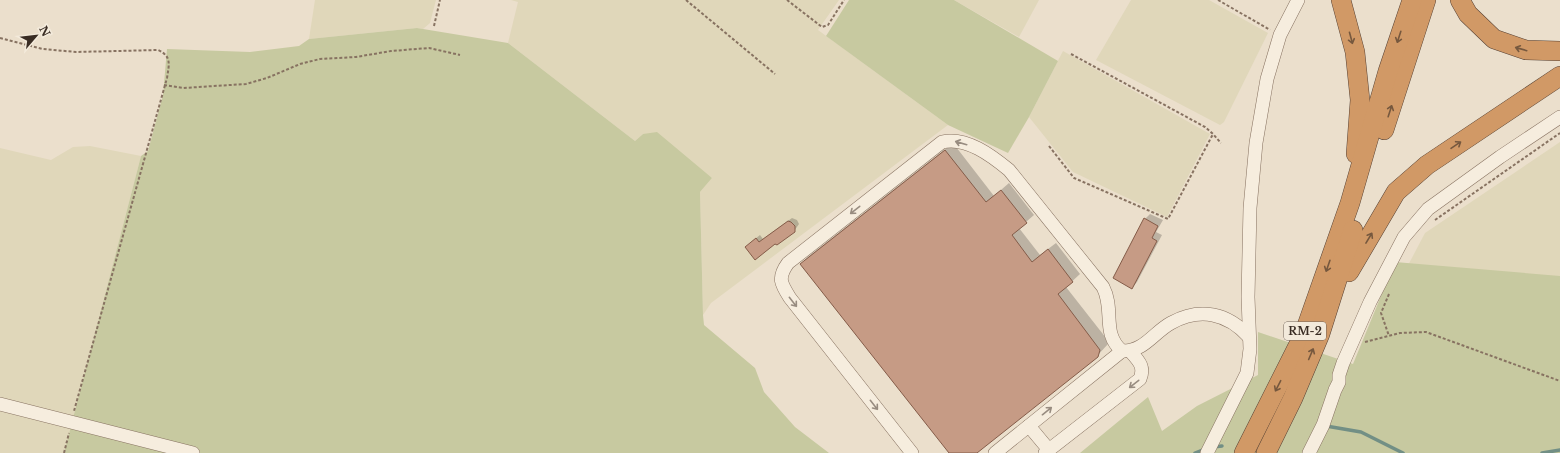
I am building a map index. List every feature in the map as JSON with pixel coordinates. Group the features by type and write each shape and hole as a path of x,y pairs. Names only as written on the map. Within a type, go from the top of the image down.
{"highway":[{"path":"1341,0 1355,52 1360,100 1356,158 1350,203"},
{"name":"RM-2","path":"1244,453 1304,334 1350,203 1388,71 1412,0"},
{"name":"RM-2","path":"1266,453 1293,398 1320,334 1426,0"},
{"path":"1460,0 1468,14 1494,39 1526,50 1560,52"},
{"path":"1320,334 1328,326 1350,269 1396,192 1428,165 1560,76"}],"lane":[{"path":"1207,453 1247,374 1250,349 1248,297 1250,208 1256,143 1267,80 1280,35 1298,0"},
{"path":"1309,453 1323,425 1339,382 1339,375 1343,363 1370,302 1404,237 1428,209 1500,157 1560,117"},
{"path":"912,453 790,298 781,282 782,272 788,263 942,142 949,140 959,141 996,159 1009,170 1100,283 1108,300 1110,333 1112,340 1142,366 1140,379 1047,451 1029,426"},
{"path":"995,453 1126,352 1141,346 1171,323 1189,316 1206,313 1225,317 1242,328 1249,337"},
{"path":"0,404 72,421 193,453"}],"path":[{"path":"434,26 440,0"},
{"path":"686,0 775,74"},
{"path":"786,0 822,27 828,25 844,0"},
{"path":"1218,0 1280,35"},
{"path":"0,38 43,49 76,52 158,50 164,52 168,58 169,65 164,85 64,453"},
{"path":"164,85 183,88 246,84 267,78 300,64 320,59 356,57 391,51 429,48 460,55"},
{"path":"1071,54 1205,127 1221,143"},
{"path":"1430,223 1560,133"},
{"path":"1049,146 1074,178 1168,219 1213,134"},
{"path":"1390,291 1381,313 1390,336"},
{"path":"1351,345 1400,333 1426,332 1560,381"}],"shaded area":[{"path":"315,0 436,0 430,23 423,29 417,28 309,39"},
{"path":"511,0 839,0 818,30 948,125 711,303 703,315 700,192 712,178 643,134 635,141 508,43 518,2"},
{"path":"954,0 1039,0 1019,37"},
{"path":"1131,0 1209,0 1268,33 1224,122 1220,125 1096,60"},
{"path":"1063,51 1210,134 1167,217 1073,172 1029,117"},
{"path":"1560,142 1560,373 1384,311 1425,233"},
{"path":"90,146 141,156 64,453 0,453 0,148 51,160 73,147"}],"green space":[{"path":"849,0 954,0 1058,61 1029,117 1008,153 948,125 826,36"},
{"path":"417,28 508,43 635,141 643,134 657,132 712,178 700,192 704,325 755,368 764,392 795,427 829,453 64,453 141,156 148,151 163,95 167,49 250,52 299,46 309,39"},
{"path":"1395,262 1560,276 1560,453 1080,453 1148,397 1162,431 1197,406 1258,375 1258,332 1353,364"}],"building":[{"path":"945,150 986,202 1001,190 1027,223 1012,235 1032,262 1048,249 1073,282 1058,294 1100,350 1098,357 977,453 949,453 800,264"},
{"path":"1144,218 1158,226 1152,238 1157,241 1132,289 1113,278"},
{"path":"788,221 795,226 795,232 777,245 775,244 755,260 745,247 756,238 759,242"}],"waterway":[{"path":"1326,426 1361,432 1403,453"},
{"path":"1213,447 1222,446"},
{"path":"1195,453 1205,449"},
{"path":"1542,453 1560,450"}]}
